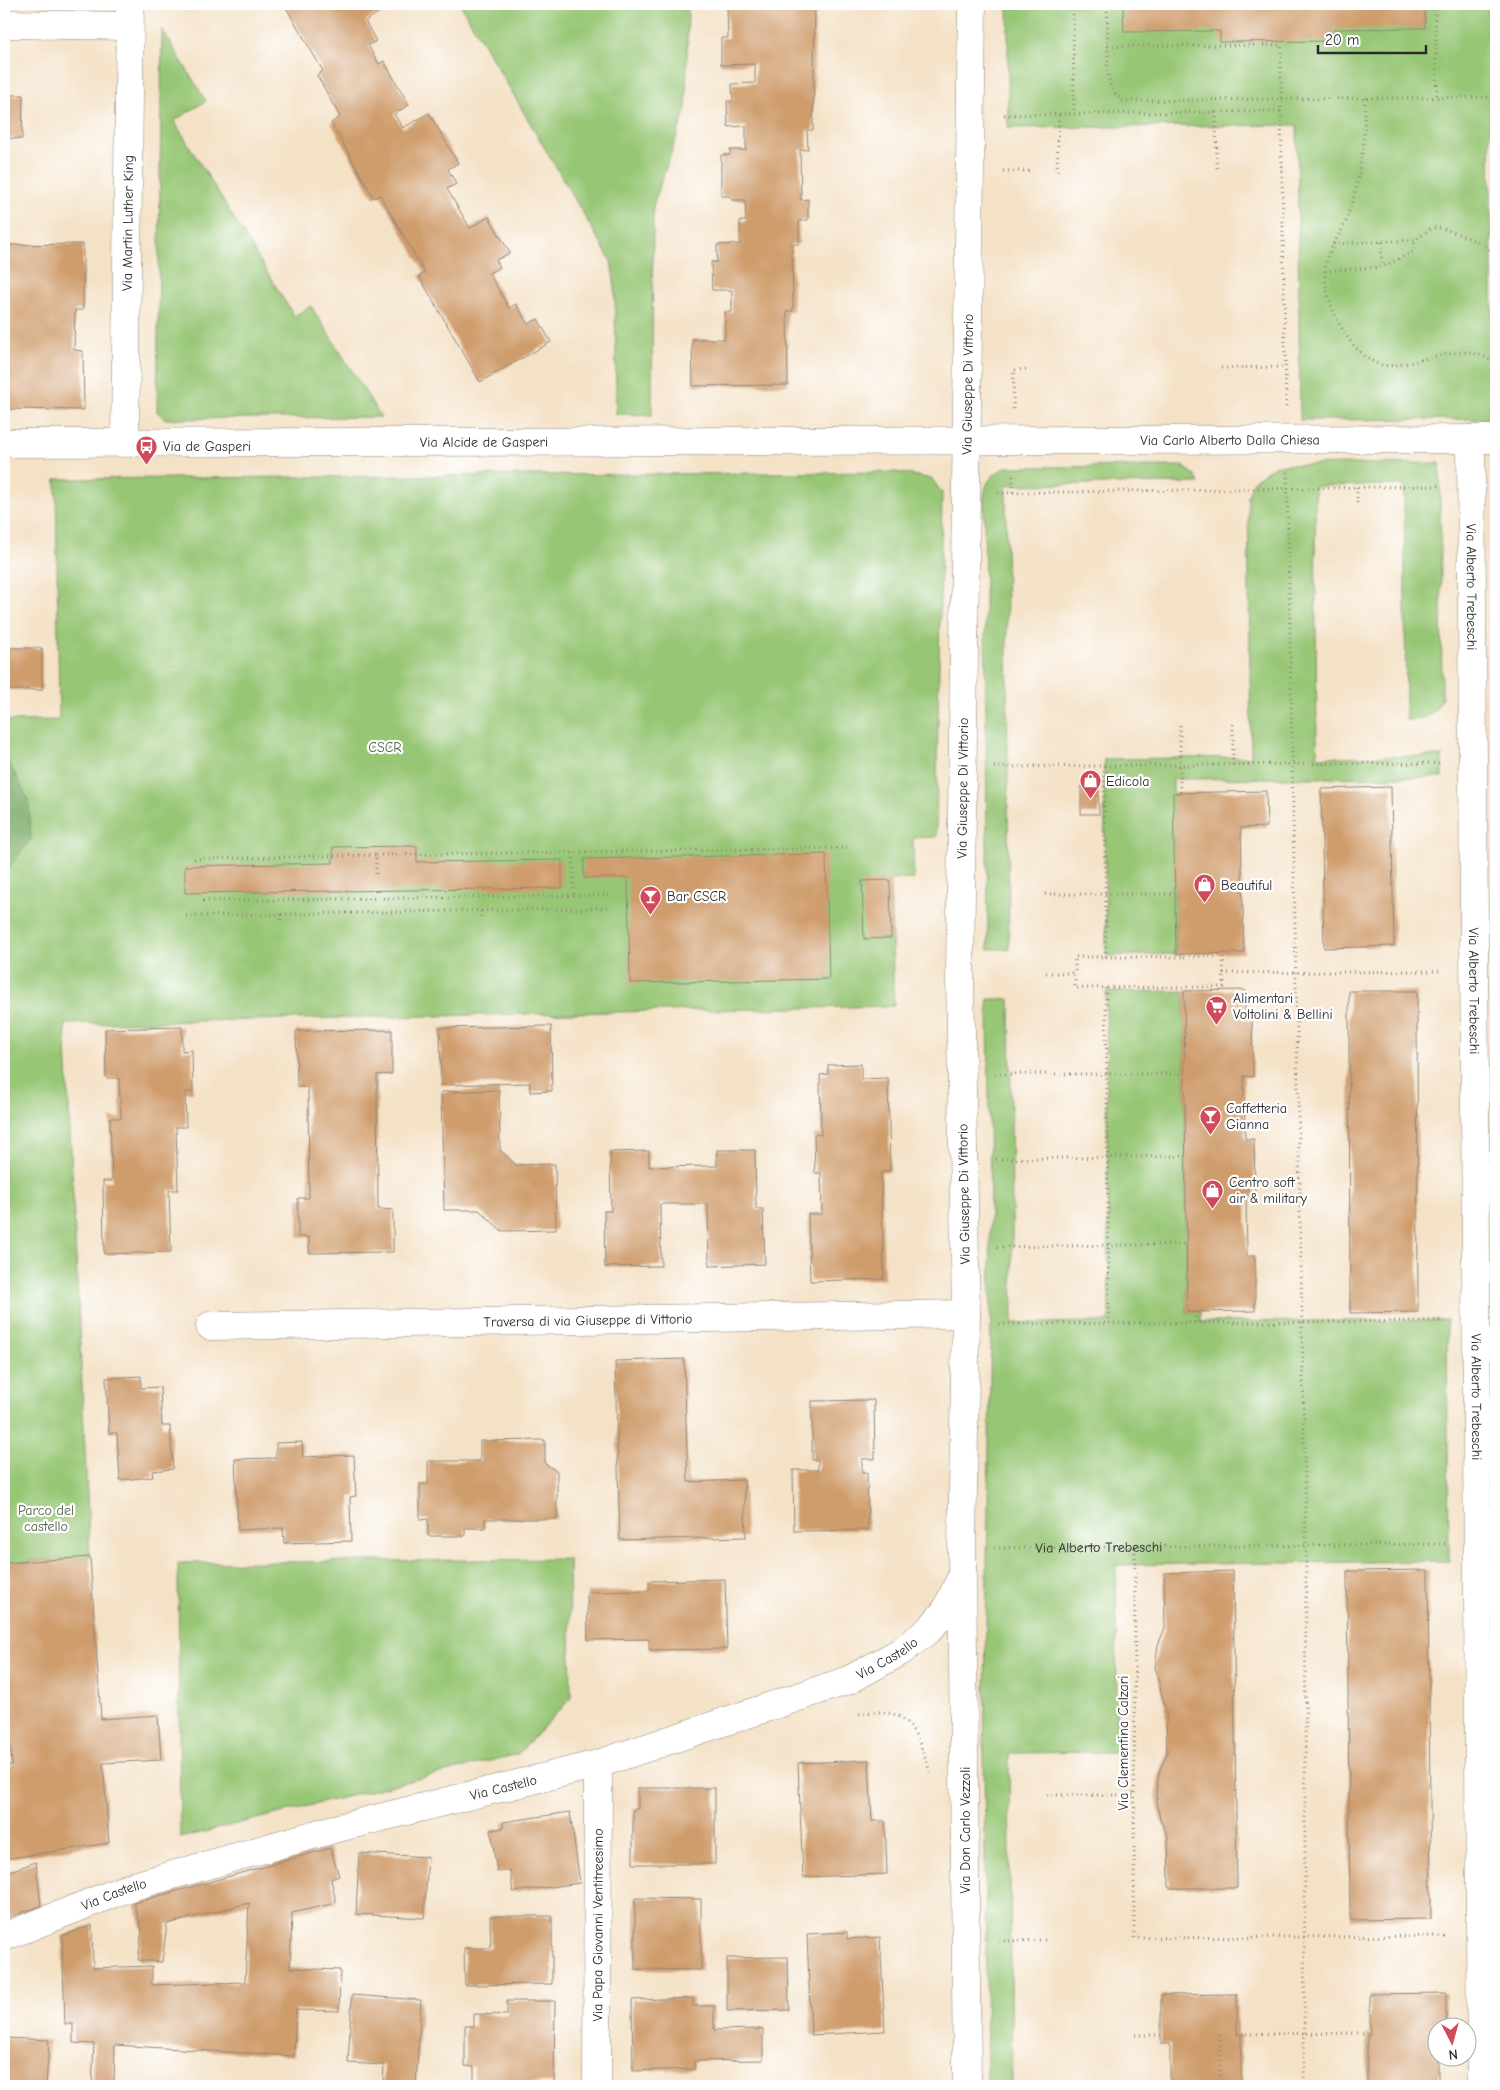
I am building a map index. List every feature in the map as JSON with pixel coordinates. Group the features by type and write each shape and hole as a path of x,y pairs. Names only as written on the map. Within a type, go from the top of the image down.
{"street":[{"name":"Via Giuseppe Di Vittorio","path":"963,1561 966,1319 962,1074 962,767 972,4"},
{"path":"4,24 130,15"},
{"name":"Via Martin Luther King","path":"125,443 130,15"},
{"name":"Via Carlo Alberto Dalla Chiesa","path":"965,442 1484,439"},
{"name":"Via Alberto Trebeschi","path":"1481,2086 1479,1935 1487,1738 1476,1544 1486,1349 1476,1320 1481,964 1472,763 1471,485 1484,439"},
{"name":"Via Alcide de Gasperi","path":"4,443 965,442"},
{"name":"Traversa di via Giuseppe di Vittorio","path":"210,1326 966,1319"},
{"name":"Via Castello","path":"4,1937 128,1888 334,1829 598,1764 849,1680 900,1652 929,1630 946,1610 963,1561"},
{"name":"Via Don Carlo Vezzoli","path":"963,1561 967,2086"},
{"name":"Via Papa Giovanni Ventitreesimo","path":"597,2086 598,1764"}],"path":[{"path":"1073,4 1074,114"},
{"path":"1435,4 1437,98"},
{"path":"1107,6 1108,84 1114,94 1123,101 1496,97"},
{"path":"970,116 1281,111 1281,45 1108,46"},
{"path":"1365,98 1363,158 1345,224 1332,244 1326,258 1327,289 1342,329 1357,350 1382,365 1404,364 1452,353 1483,356 1496,364"},
{"path":"1216,112 1217,169"},
{"path":"1057,171 1059,114"},
{"path":"1332,244 1415,240 1432,228 1442,228 1485,244 1496,260"},
{"path":"1325,271 1382,267 1413,252 1415,240"},
{"path":"1381,242 1382,267"},
{"path":"1221,368 1286,367"},
{"path":"965,493 1471,485"},
{"path":"1357,487 1357,505"},
{"path":"1180,724 1180,792"},
{"path":"1233,724 1233,765"},
{"path":"962,767 1472,763"},
{"path":"1292,764 1306,1546 1304,2086"},
{"path":"1104,766 1106,957"},
{"path":"194,859 849,848"},
{"path":"573,853 574,895"},
{"path":"376,855 376,877"},
{"path":"203,901 610,894"},
{"path":"1045,894 1174,894"},
{"path":"186,916 611,908"},
{"path":"481,910 481,920"},
{"path":"281,914 281,923"},
{"path":"1223,956 1224,987 1192,989 1075,988 1075,957 1106,957 1223,956"},
{"path":"1223,973 1296,972 1481,964"},
{"path":"1046,973 1075,973"},
{"path":"1106,988 1109,1323"},
{"path":"962,1074 1184,1074"},
{"path":"963,1159 1185,1156"},
{"path":"965,1247 1186,1244"},
{"path":"1195,1312 1195,1323"},
{"path":"966,1319 1109,1323 1476,1320"},
{"name":"Via Alberto Trebeschi","path":"963,1561 1135,1547 1476,1544"},
{"name":"Via Clementina Calzari","path":"1135,1547 1134,1938 1304,1937"},
{"path":"857,1714 867,1712 896,1714 908,1722 918,1737 930,1774"},
{"path":"1047,1795 1135,1795"},
{"path":"1304,1937 1479,1935"},
{"path":"966,1942 1048,1940"},
{"path":"1237,2034 1371,2033"},
{"path":"1135,2034 1161,2035"},
{"path":"1220,2035 1220,2086"}],"green space":[{"path":"460,4 688,4 686,109 653,206 652,415 616,414 615,287 611,261"},
{"path":"1008,4 1488,4 1494,419 1300,420 1297,125 1008,128"},
{"path":"162,29 206,101 174,121 294,316 311,306 381,417 166,419 157,412"},
{"path":"1440,463 1442,699 1432,713 1419,719 1406,720 1404,485 1315,486 1317,757 1442,756 1442,777 1173,779 1176,954 1106,956 1104,759 1251,757 1248,496 1254,480 1276,465"},
{"path":"1183,466 1195,475 1199,483 1006,485 1009,949 988,949 984,495 987,485 994,475 1006,467"},
{"name":"CSCR","path":"897,472 932,479 942,493 936,837 913,838 914,879 890,880 894,1006 65,1024 90,1557 4,1563 4,721 59,720 56,479"},
{"path":"4,757 29,802 31,839 4,874"},
{"path":"1493,982 1496,982 1496,1327 1494,1327"},
{"path":"1184,991 1187,1312 1200,1312 1200,1322 1447,1320 1449,1561 1116,1565 1117,1752 1009,1753 1012,2086 987,2086 984,1753 991,1323 988,999 1010,999 1013,1323 1109,1322 1106,992"},
{"path":"569,1559 571,1698 518,1754 180,1838 178,1563"}],"building":[{"path":"284,4 375,4 380,12 365,21 376,41 368,45 379,64 384,61 409,105 394,114 403,128 429,113 458,163 448,169 456,184 447,189 470,228 489,217 510,253 496,260 500,267 489,273 509,308 516,304 528,324 538,319 551,342 480,382 419,276 425,273 380,195 374,198 331,123 340,117 317,75 323,71"},
{"path":"1080,4 1425,4 1425,28 1334,29 1334,41 1220,42 1220,31 1124,32 1123,6 1080,7"},
{"path":"727,6 815,6 813,130 807,130 808,149 800,150 801,200 808,199 808,220 799,221 799,244 792,244 793,311 787,311 788,385 693,386 692,339 725,339 725,312 732,312 732,290 712,290 711,262 717,262 717,245 740,244 740,221 746,221 745,200 731,200 731,196 721,196 721,155 730,155 730,150 746,150 746,126 728,127 727,101 733,101 732,84 755,83 755,64 721,65 721,38 728,38"},
{"path":"4,95 23,95 22,139 8,138 8,177 4,177"},
{"path":"83,244 83,310 75,310 74,350 83,351 84,410 4,409 4,245"},
{"path":"4,648 42,648 42,690 4,690"},
{"name":"Edicola","path":"1081,787 1098,787 1099,814 1081,814"},
{"path":"1391,787 1394,946 1324,948 1321,789"},
{"path":"1266,791 1267,827 1241,828 1244,953 1176,954 1173,793"},
{"path":"417,846 417,862 562,860 562,888 185,893 185,866 333,863 333,847"},
{"path":"826,854 829,979 630,983 628,878 584,878 584,859"},
{"path":"890,880 891,938 864,939 862,881"},
{"path":"1245,990 1245,1020 1252,1020 1253,1077 1244,1076 1245,1139 1254,1139 1255,1195 1246,1195 1247,1256 1255,1256 1255,1311 1187,1312 1184,991"},
{"path":"1349,991 1417,991 1418,1312 1350,1313"},
{"path":"551,1026 552,1091 530,1092 530,1083 441,1085 440,1028"},
{"path":"182,1027 182,1051 192,1050 193,1092 185,1092 186,1127 176,1127 178,1190 169,1190 171,1252 104,1254 103,1181 112,1181 110,1118 121,1118 119,1078 106,1078 105,1029"},
{"path":"392,1030 392,1074 377,1075 378,1209 393,1210 393,1252 309,1253 309,1237 298,1237 298,1198 309,1198 308,1087 297,1087 296,1031"},
{"path":"861,1064 861,1079 888,1078 890,1171 881,1172 884,1279 810,1281 808,1214 822,1214 821,1173 815,1173 814,1134 821,1135 820,1075 828,1074 828,1065"},
{"path":"499,1090 500,1150 516,1165 555,1164 556,1230 502,1231 479,1210 444,1210 441,1092"},
{"path":"717,1150 755,1150 756,1209 763,1209 765,1264 709,1266 708,1204 660,1204 661,1266 605,1267 604,1211 611,1211 610,1152 649,1151 649,1167 717,1166"},
{"path":"684,1359 688,1482 744,1480 746,1537 620,1540 615,1361"},
{"path":"141,1376 141,1388 160,1387 162,1426 170,1426 173,1469 152,1471 153,1477 120,1480 117,1433 109,1433 106,1378"},
{"path":"874,1400 875,1459 862,1459 862,1473 867,1473 868,1530 794,1531 793,1470 818,1470 818,1460 812,1460 812,1401"},
{"path":"545,1440 545,1464 557,1471 557,1519 485,1519 485,1528 465,1528 465,1536 428,1536 428,1519 420,1520 420,1484 428,1484 428,1461 480,1461 480,1441"},
{"path":"302,1442 303,1457 354,1455 356,1496 350,1497 351,1541 284,1543 283,1528 238,1530 235,1459 276,1458 276,1443"},
{"path":"90,1557 101,1719 158,1715 161,1760 103,1763 109,1843 4,1859 4,1766 12,1765 4,1659 4,1563"},
{"path":"1428,1570 1431,1919 1350,1920 1347,1571"},
{"path":"1233,1571 1237,1888 1169,1888 1168,1836 1160,1820 1156,1795 1159,1772 1167,1753 1166,1711 1155,1667 1158,1645 1165,1628 1164,1573"},
{"path":"725,1579 727,1649 649,1650 649,1639 588,1640 587,1592 649,1591 649,1581"},
{"path":"869,1760 872,1821 885,1821 887,1874 803,1877 798,1763"},
{"path":"638,1788 715,1788 715,1864 633,1864 633,1809 638,1809"},
{"path":"570,1812 580,1883 513,1892 510,1870 497,1872 491,1830 503,1828 503,1822"},
{"path":"330,1848 339,1876 331,1879 336,1903 292,1913 290,1968 340,1970 339,2011 296,2010 294,2056 115,2045 114,2086 92,2086 94,2044 73,2043 73,2024 65,2024 62,1936 92,1925 93,1968 152,1966 152,1985 245,1982 249,1903 167,1924 162,1962 138,1960 142,1930 134,1903"},
{"path":"359,1853 428,1857 424,1918 356,1914"},
{"path":"36,1862 41,1906 4,1919 4,1873"},
{"path":"635,1898 701,1899 701,1970 635,1969"},
{"path":"490,1916 552,1916 552,1984 465,1985 464,1948 491,1948"},
{"path":"847,1932 847,1939 880,1937 885,2031 811,2035 807,1934"},
{"path":"788,1957 789,2010 727,2011 727,1958"},
{"path":"1446,1993 1446,2018 1428,2018 1428,2068 1438,2068 1438,2086 1367,2086 1367,2035 1370,2035 1370,1994"},
{"path":"1237,1994 1237,2034 1241,2035 1241,2086 1170,2086 1170,2044 1161,2044 1161,1995"},
{"path":"352,1995 421,2000 416,2086 383,2086 384,2065 348,2063"},
{"path":"693,1998 693,2006 714,2006 714,2030 763,2029 763,2060 694,2061 694,2069 633,2071 632,2000"},
{"path":"507,2001 555,2001 554,2083 474,2082 474,2067 465,2066 465,2026 474,2026 474,2014 507,2015"},
{"path":"4,2038 49,2040 46,2086 4,2086"}],"place":[{"name":"Via de Gasperi","path":"147,465"},
{"name":"Edicola","path":"1090,800"},
{"name":"Beautiful","path":"1205,904"},
{"name":"Bar CSCR","path":"651,915"},
{"name":"Alimentari Voltolini & Bellini","path":"1217,1025"},
{"name":"Caffetteria Gianna","path":"1210,1135"},
{"name":"Centro soft air & military","path":"1213,1209"}],"park label":[{"name":"Parco del castello","path":"46,1518"}]}
